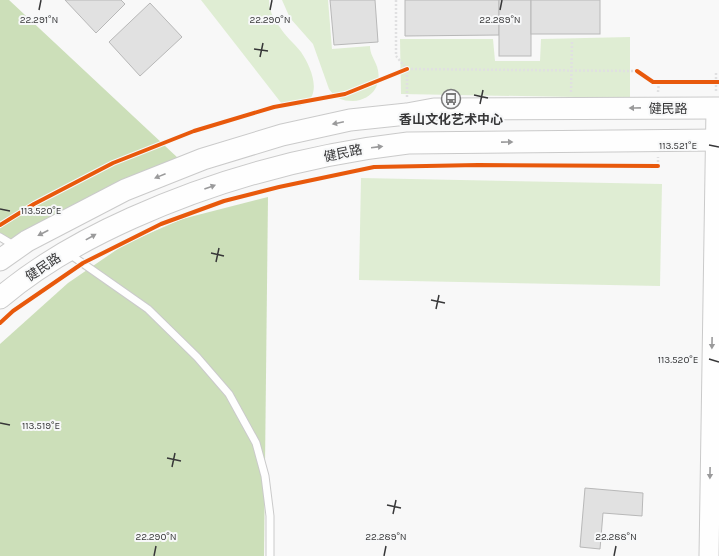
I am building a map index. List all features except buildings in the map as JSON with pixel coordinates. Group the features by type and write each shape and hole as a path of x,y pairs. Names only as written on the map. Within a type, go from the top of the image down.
{"main road":[{"name":"健民路","path":"0,260 27,241 125,190 204,159 282,135 350,120 407,114 434,109 717,108"},
{"path":"709,556 717,108"},
{"name":"健民路","path":"0,298 39,268 94,235 158,206 252,174 363,148 408,143 717,140"}],"lane":[{"path":"0,237 17,248"},
{"path":"66,252 148,309 197,357 229,394 256,443 265,476 270,516 270,556"}],"path":[{"path":"396,0 396,56 407,69 407,114"},
{"path":"571,109 572,42"},
{"path":"400,72 407,69 571,71 637,72 642,75"},
{"path":"653,82 666,82"},
{"path":"709,83 719,82"},
{"path":"650,166 658,166"}],"green space":[{"path":"0,0 9,0 179,159 8,246 0,241"},
{"path":"201,0 269,0 271,11 275,20 284,33 301,52 311,71 314,85 311,98 300,106 282,104"},
{"path":"282,0 328,0 332,49 370,46 379,78 378,84 371,94 360,100 353,101 342,100 334,95 329,89 313,44 290,18"},
{"path":"630,37 630,98 401,94 400,39 493,39 495,61 540,61 541,39"},
{"path":"361,178 662,184 660,286 359,280"},
{"path":"268,197 264,556 0,556 0,344 68,283 125,244 182,219"}],"cycle path":[{"path":"0,225 34,204 113,163 194,131 274,107 345,94 407,69"},
{"path":"637,71 653,82 719,82"},
{"path":"0,323 13,311 83,263 161,224 224,201 279,187 374,167 478,165 658,166"}],"place":[{"name":"香山文化艺术中心","path":"451,99"}]}
